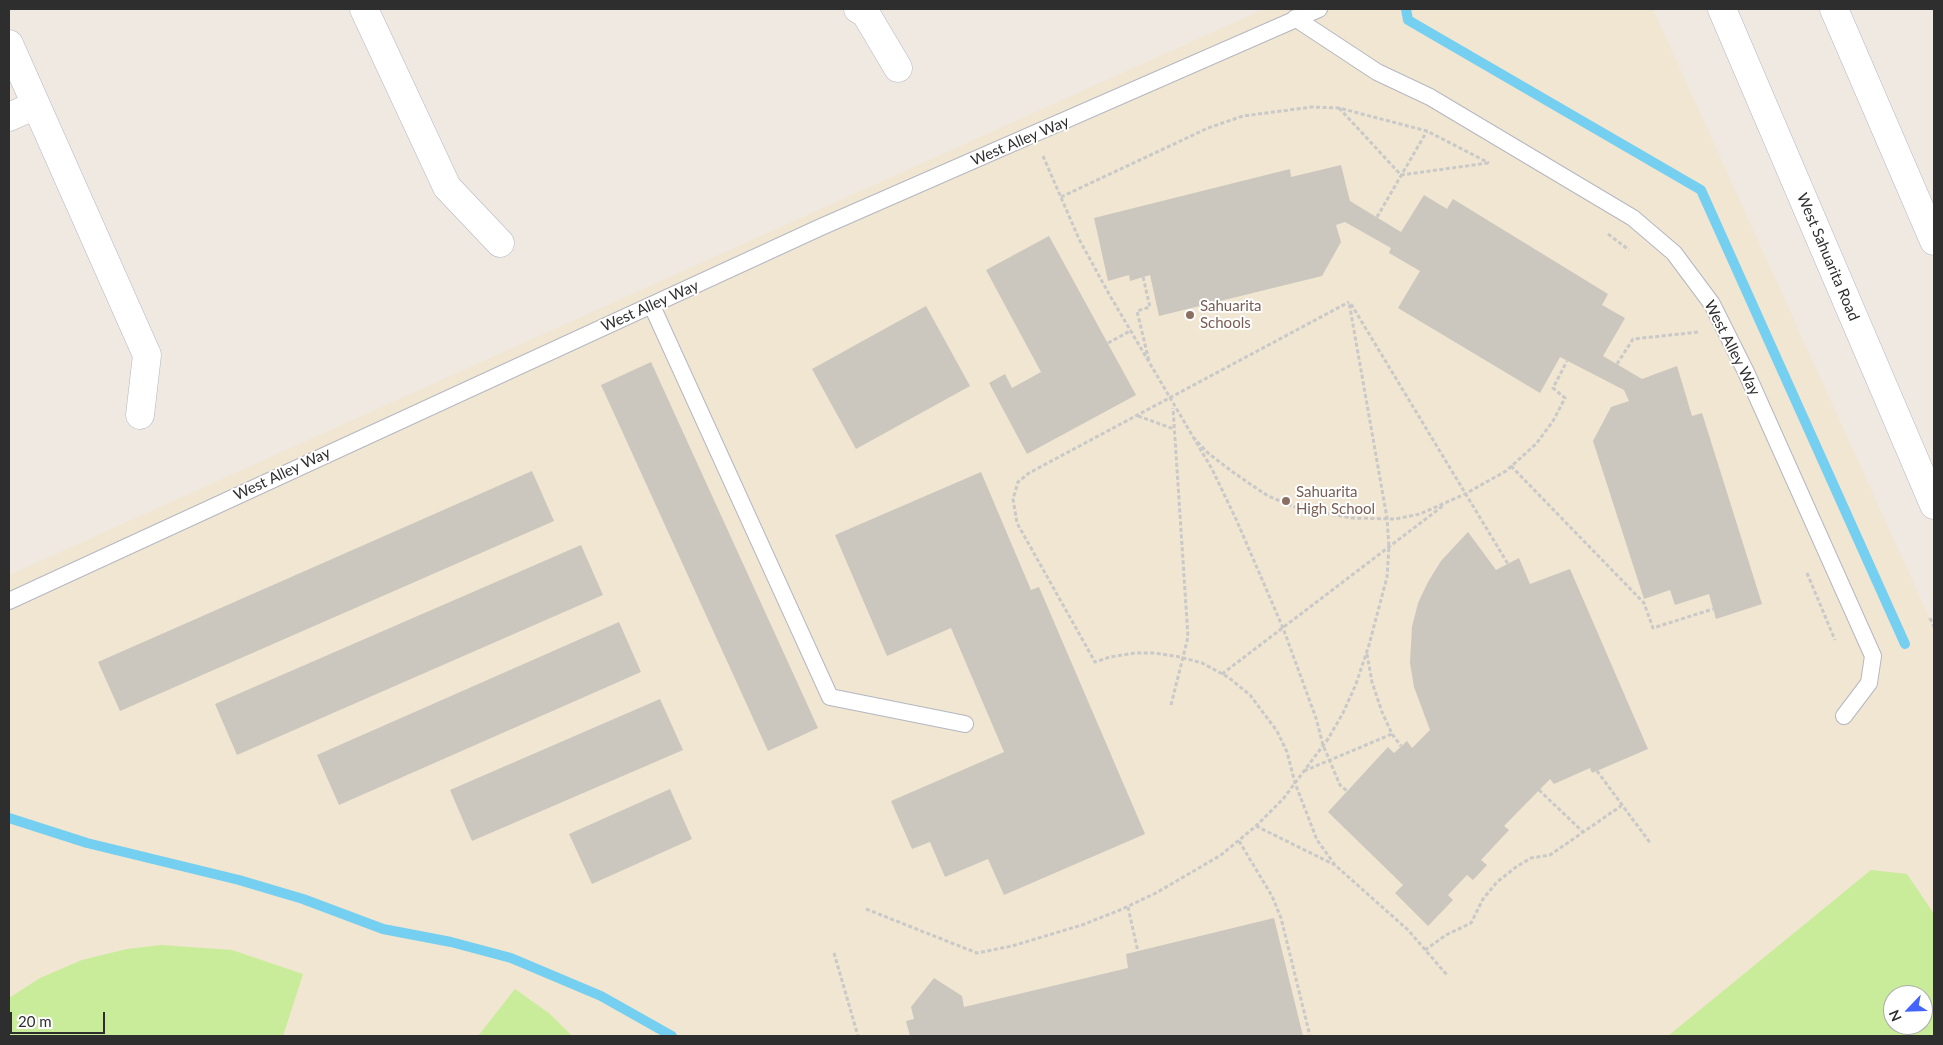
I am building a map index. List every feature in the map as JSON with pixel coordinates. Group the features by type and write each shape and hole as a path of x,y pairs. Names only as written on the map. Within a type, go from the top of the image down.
{"main road":[{"path":"364,9 447,187 500,243"},
{"path":"858,9 866,14 898,68"},
{"name":"West Sahuarita Road","path":"1722,9 1934,505"},
{"path":"1834,9 1934,241"},
{"path":"9,44 147,354 140,415"},
{"path":"9,117 36,105"}],"lane":[{"name":"West Alley Way","path":"9,601 822,227 1319,9"},
{"name":"West Alley Way","path":"1295,18 1377,72 1430,97 1633,218 1674,253 1712,304 1742,364 1872,656 1869,683 1844,716"},
{"path":"652,306 830,697 965,724"}],"path":[{"path":"1061,197 1208,128 1243,116 1312,107 1339,108 1427,131 1497,168"},
{"path":"1339,108 1402,175"},
{"path":"1377,217 1427,131"},
{"path":"1034,134 1080,239 1172,406 1212,469 1265,583 1316,718 1323,745 1340,784 1347,791"},
{"path":"1402,175 1489,163"},
{"path":"1603,231 1632,252"},
{"path":"1143,277 1150,306 1137,311 1150,367"},
{"path":"1349,302 1029,474 1018,482 1013,498 1014,512 1018,523 1095,662 1110,657 1135,653 1155,653 1184,658 1202,663 1222,674 1250,696 1266,715 1287,752 1295,783 1317,840 1335,865 1408,930 1447,975"},
{"path":"1349,302 1508,564"},
{"path":"866,909 978,953 1012,946 1067,930 1128,906 1191,873 1222,855 1256,826 1283,799 1323,745 1343,713 1367,653 1383,594 1389,547 1387,518 1349,302"},
{"path":"1617,364 1633,339 1702,332 1698,326"},
{"path":"1108,343 1130,331"},
{"path":"1222,674 1434,511 1512,466 1536,444 1565,398 1553,388 1567,361"},
{"path":"1171,704 1188,637 1172,406"},
{"path":"1138,416 1174,429"},
{"path":"1186,429 1208,453 1234,474 1268,496 1300,509 1352,518 1387,518 1420,514 1465,494"},
{"path":"1512,466 1644,603 1653,628 1713,609"},
{"path":"1804,567 1835,640"},
{"path":"1930,618 1934,627"},
{"path":"1367,653 1372,682 1392,734 1401,746"},
{"path":"1304,772 1392,734"},
{"path":"1596,771 1652,844"},
{"path":"1539,790 1583,832"},
{"path":"1425,950 1446,935 1471,924 1483,899 1497,882 1516,867 1531,858 1550,855 1621,806"},
{"path":"1256,826 1335,865"},
{"path":"1238,840 1272,896 1281,918 1310,1036"},
{"path":"1128,906 1138,952"},
{"path":"834,953 858,1036"}],"shaded area":[{"name":"Sahuarita Schools","path":"1264,9 1653,9 1934,628 1934,1036 9,1036 9,575"}],"green space":[{"path":"1871,870 1907,874 1934,914 1934,1036 1668,1036"},
{"path":"161,945 232,950 303,974 283,1036 9,1036 9,998 40,978 82,960 127,949"},
{"path":"515,989 550,1014 572,1036 478,1036"}],"building":[{"path":"1341,165 1350,201 1401,232 1424,195 1447,209 1453,199 1608,294 1602,305 1625,318 1603,356 1642,379 1677,366 1692,416 1702,413 1762,604 1716,619 1709,594 1675,605 1670,590 1644,599 1593,441 1611,407 1629,401 1624,390 1560,357 1540,393 1398,308 1420,271 1389,253 1391,248 1345,222 1336,225 1341,242 1322,276 1159,316 1150,275 1130,281 1129,275 1108,281 1094,218 1290,169 1291,177"},
{"path":"1049,236 1136,395 1027,454 989,383 1005,374 1012,388 1041,372 986,270"},
{"path":"926,306 970,386 856,449 812,369"},
{"path":"651,362 818,728 768,751 601,385"},
{"path":"532,471 554,521 120,711 98,662"},
{"path":"981,472 1031,590 1039,587 1145,834 1004,895 988,859 945,877 930,842 912,849 891,801 1004,752 951,628 887,656 835,535"},
{"path":"1468,532 1496,570 1519,558 1530,584 1570,569 1648,749 1592,773 1590,768 1554,784 1550,779 1504,826 1509,830 1481,860 1487,865 1473,880 1467,875 1448,895 1453,900 1428,926 1395,893 1403,885 1328,812 1388,747 1394,753 1407,741 1412,748 1430,730 1414,687 1410,663 1412,627 1418,603 1428,582 1441,561"},
{"path":"581,545 603,595 237,755 215,704"},
{"path":"619,622 641,672 339,805 317,755"},
{"path":"660,699 683,750 472,841 450,790"},
{"path":"670,789 692,839 592,884 569,834"},
{"path":"1274,918 1303,1036 910,1036 906,1021 914,1019 911,1007 934,978 962,996 964,1007 1128,968 1126,954"}],"waterway":[{"path":"1406,9 1408,20 1701,190 1905,644"},
{"path":"9,818 87,843 239,880 303,899 383,929 451,942 511,958 601,996 672,1036"}],"place":[{"name":"Sahuarita Schools","path":"1190,315"},
{"name":"Sahuarita High School","path":"1286,501"}]}
